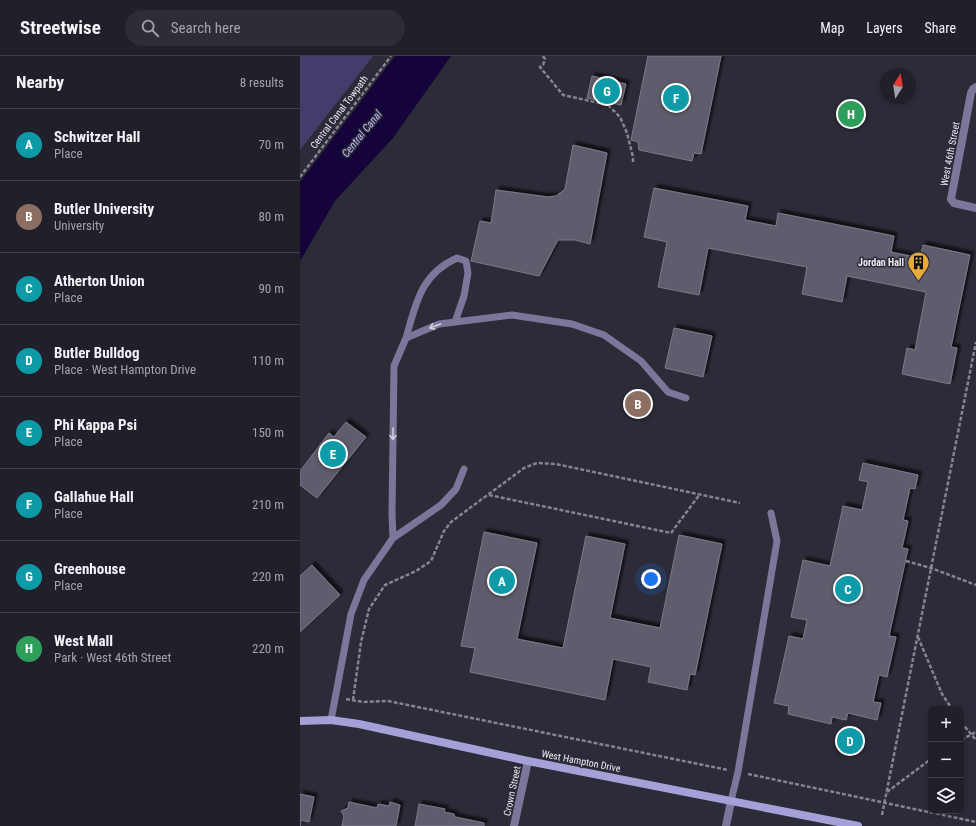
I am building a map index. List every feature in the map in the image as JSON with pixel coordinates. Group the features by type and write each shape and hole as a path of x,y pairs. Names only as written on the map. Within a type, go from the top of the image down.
{"street":[{"name":"West 46th Street","path":"976,87 972,89 971,93 951,199 954,203 976,208"},
{"name":"West Hampton Drive","path":"300,721 331,720 359,724 528,761 841,824 858,826"},
{"name":"Crown Street","path":"514,826 528,761"},
{"path":"726,826 731,801"}],"lane":[{"path":"393,538 394,366 406,338 416,300 431,275 445,263 457,258 466,261 468,273 464,296 455,322"},
{"path":"406,338 439,324 512,315 572,324 604,335 641,361 668,392 686,398"},
{"path":"331,720 351,614 364,580 393,538 441,505 456,489 464,469"},
{"path":"731,801 738,772 777,541 771,512"}],"path":[{"name":"Central Canal Towpath","path":"300,177 391,56"},
{"path":"543,56 545,59 540,67 563,95 608,105 620,118 627,133 633,157 633,164"},
{"path":"882,815 976,342"},
{"path":"353,700 361,642 369,609 385,585 416,571 431,561 444,531 452,522 524,468 537,463 556,464 740,503"},
{"path":"488,495 671,533 700,494"},
{"path":"906,561 931,568 976,585"},
{"path":"917,637 942,694 950,706"},
{"path":"345,699 363,702 388,701 727,770"},
{"path":"964,725 976,740"},
{"path":"964,738 972,734 976,734"},
{"path":"887,792 928,761"},
{"path":"747,774 976,822"}],"shaded area":[{"path":"300,56 373,56 300,150"}],"water":[{"name":"Central Canal","path":"395,56 451,56 393,138 335,201 300,261 300,182"}],"building":[{"path":"648,56 721,56 701,154 694,153 692,161 639,150 638,142 631,140"},
{"path":"592,76 626,84 621,105 587,98"},
{"path":"573,145 607,153 590,244 575,240 558,240 539,276 471,261 480,221 491,223 496,190 548,197 556,196 565,189"},
{"name":"Jordan Hall","path":"654,188 748,206 745,220 776,226 778,213 894,236 891,252 920,258 923,245 970,255 951,347 957,348 950,384 902,374 907,348 915,350 926,292 847,276 842,302 802,294 807,267 708,248 699,295 658,287 667,242 644,237"},
{"path":"674,328 712,336 703,377 665,368"},
{"path":"346,422 366,437 317,498 300,485 300,471 329,433 334,437"},
{"path":"863,463 918,475 915,489 910,488 903,520 908,521 902,548 908,549 889,636 896,637 887,677 879,675 873,702 881,703 877,720 848,713 846,720 832,717 831,724 788,714 789,706 774,703 789,636 803,639 807,620 791,617 803,560 830,566 843,506 862,510 868,482 859,480"},
{"path":"484,532 537,543 517,639 563,648 586,536 625,544 610,618 660,628 679,535 722,544 695,675 690,674 687,690 648,682 651,667 613,659 605,700 470,672 475,648 461,646"},
{"path":"312,565 340,595 300,632 300,576"},
{"path":"300,794 314,797 309,822 301,820 300,826"},
{"path":"349,802 377,808 378,804 389,806 390,802 400,805 396,826 342,826 344,816 341,811 348,808"},
{"path":"419,804 445,809 444,812 454,814 455,817 484,823 484,826 415,826"}],"place":[{"name":"Greenhouse","path":"607,91"},
{"name":"Gallahue Hall","path":"676,98"},
{"name":"West Mall","path":"851,114"},
{"name":"Jordan Hall","path":"919,282"},
{"name":"Butler University","path":"638,404"},
{"name":"Phi Kappa Psi","path":"333,454"},
{"name":"Schwitzer Hall","path":"502,581"},
{"name":"Atherton Union","path":"848,589"},
{"name":"Butler Bulldog","path":"850,741"}]}
